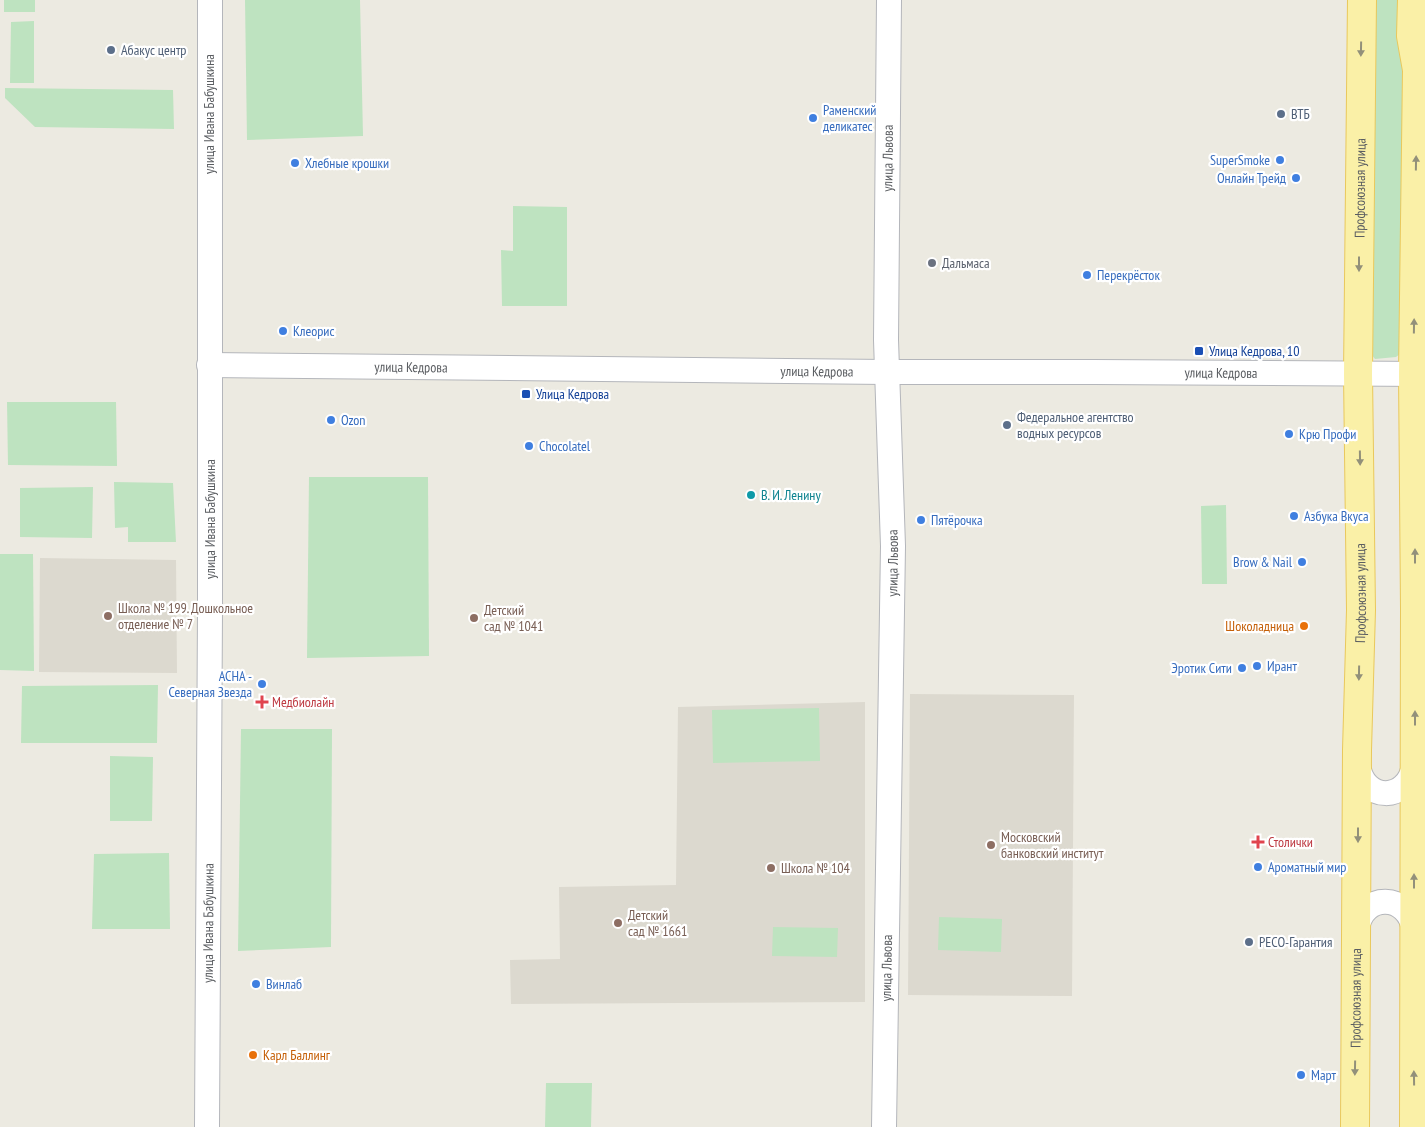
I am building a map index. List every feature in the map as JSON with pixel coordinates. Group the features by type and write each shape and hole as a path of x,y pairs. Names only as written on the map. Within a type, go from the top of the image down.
{"main road":[{"name":"Профсоюзная улица","path":"1355,1127 1361,610 1358,374 1362,0"},
{"path":"1412,0 1410,36 1417,70 1419,374 1415,600 1414,1127"}],"street":[{"name":"улица Ивана Бабушкина","path":"207,1127 210,575 210,0"},
{"name":"улица Львова","path":"884,1127 893,546 886,340 889,0"},
{"name":"улица Кедрова","path":"209,365 376,365 888,372 1419,374"},
{"path":"1358,765 1362,780 1374,791 1382,793 1390,793 1404,787 1413,773 1414,765"},
{"path":"1357,929 1358,922 1367,908 1382,902 1390,902 1404,908 1410,915 1414,930"}],"shaded area":[{"name":"Школа № 199. Дошкольное отделение № 7","path":"40,558 176,560 177,673 39,672"},
{"name":"Московский банковский институт","path":"910,694 1074,695 1072,996 908,995"},
{"name":"Школа № 104","path":"865,702 865,1002 511,1004 510,960 560,959 559,887 676,885 678,707"}],"green space":[{"path":"4,0 35,0 35,12 4,12"},
{"path":"245,0 360,0 363,136 247,140"},
{"path":"1375,0 1407,0 1400,354 1396,357 1375,359 1372,355"},
{"path":"34,21 34,83 10,83 11,22"},
{"path":"5,88 173,90 174,129 35,127 5,98"},
{"path":"513,206 567,207 567,306 502,306 501,250 513,251"},
{"path":"7,402 116,402 117,466 8,465"},
{"path":"309,477 428,477 429,656 307,658"},
{"path":"114,482 173,483 176,542 128,542 128,527 115,528"},
{"path":"93,487 92,538 20,537 20,488"},
{"path":"1226,505 1227,584 1202,584 1201,506"},
{"path":"0,554 33,554 34,671 0,670"},
{"path":"158,685 157,743 21,743 22,686"},
{"path":"819,708 820,761 713,763 712,710"},
{"path":"241,729 332,729 331,947 238,951"},
{"path":"110,756 153,757 152,821 110,821"},
{"path":"169,853 170,929 92,929 94,854"},
{"path":"939,917 1002,919 1001,952 938,950"},
{"path":"773,927 838,928 837,957 772,956"},
{"path":"546,1083 592,1083 591,1127 545,1127"}],"place":[{"name":"Абакус центр","path":"111,50"},
{"name":"ВТБ","path":"1281,114"},
{"name":"Раменский деликатес","path":"813,118"},
{"name":"SuperSmoke","path":"1280,160"},
{"name":"Хлебные крошки","path":"295,163"},
{"name":"Онлайн Трейд","path":"1296,178"},
{"name":"Дальмаса","path":"932,263"},
{"name":"Перекрёсток","path":"1087,275"},
{"name":"Клеорис","path":"283,331"},
{"name":"Улица Кедрова, 10","path":"1199,351"},
{"name":"Улица Кедрова","path":"526,394"},
{"name":"Ozon","path":"331,420"},
{"name":"Федеральное агентство водных ресурсов","path":"1007,425"},
{"name":"Крю Профи","path":"1289,434"},
{"name":"Chocolatel","path":"529,446"},
{"name":"В. И. Ленину","path":"751,495"},
{"name":"Азбука Вкуса","path":"1294,516"},
{"name":"Пятёрочка","path":"921,520"},
{"name":"Brow & Nail","path":"1302,562"},
{"name":"Школа № 199. Дошкольное отделение № 7","path":"108,616"},
{"name":"Детский сад № 1041","path":"474,618"},
{"name":"Шоколадница","path":"1304,626"},
{"name":"Ирант","path":"1257,666"},
{"name":"Эротик Сити","path":"1242,668"},
{"name":"АСНА - Северная Звезда","path":"262,684"},
{"name":"Медбиолайн","path":"262,702"},
{"name":"Столички","path":"1258,842"},
{"name":"Московский банковский институт","path":"991,845"},
{"name":"Ароматный мир","path":"1258,867"},
{"name":"Школа № 104","path":"771,868"},
{"name":"Детский сад № 1661","path":"618,923"},
{"name":"РЕСО-Гарантия","path":"1249,942"},
{"name":"Винлаб","path":"256,984"},
{"name":"Карл Баллинг","path":"253,1055"},
{"name":"Март","path":"1301,1075"}]}
